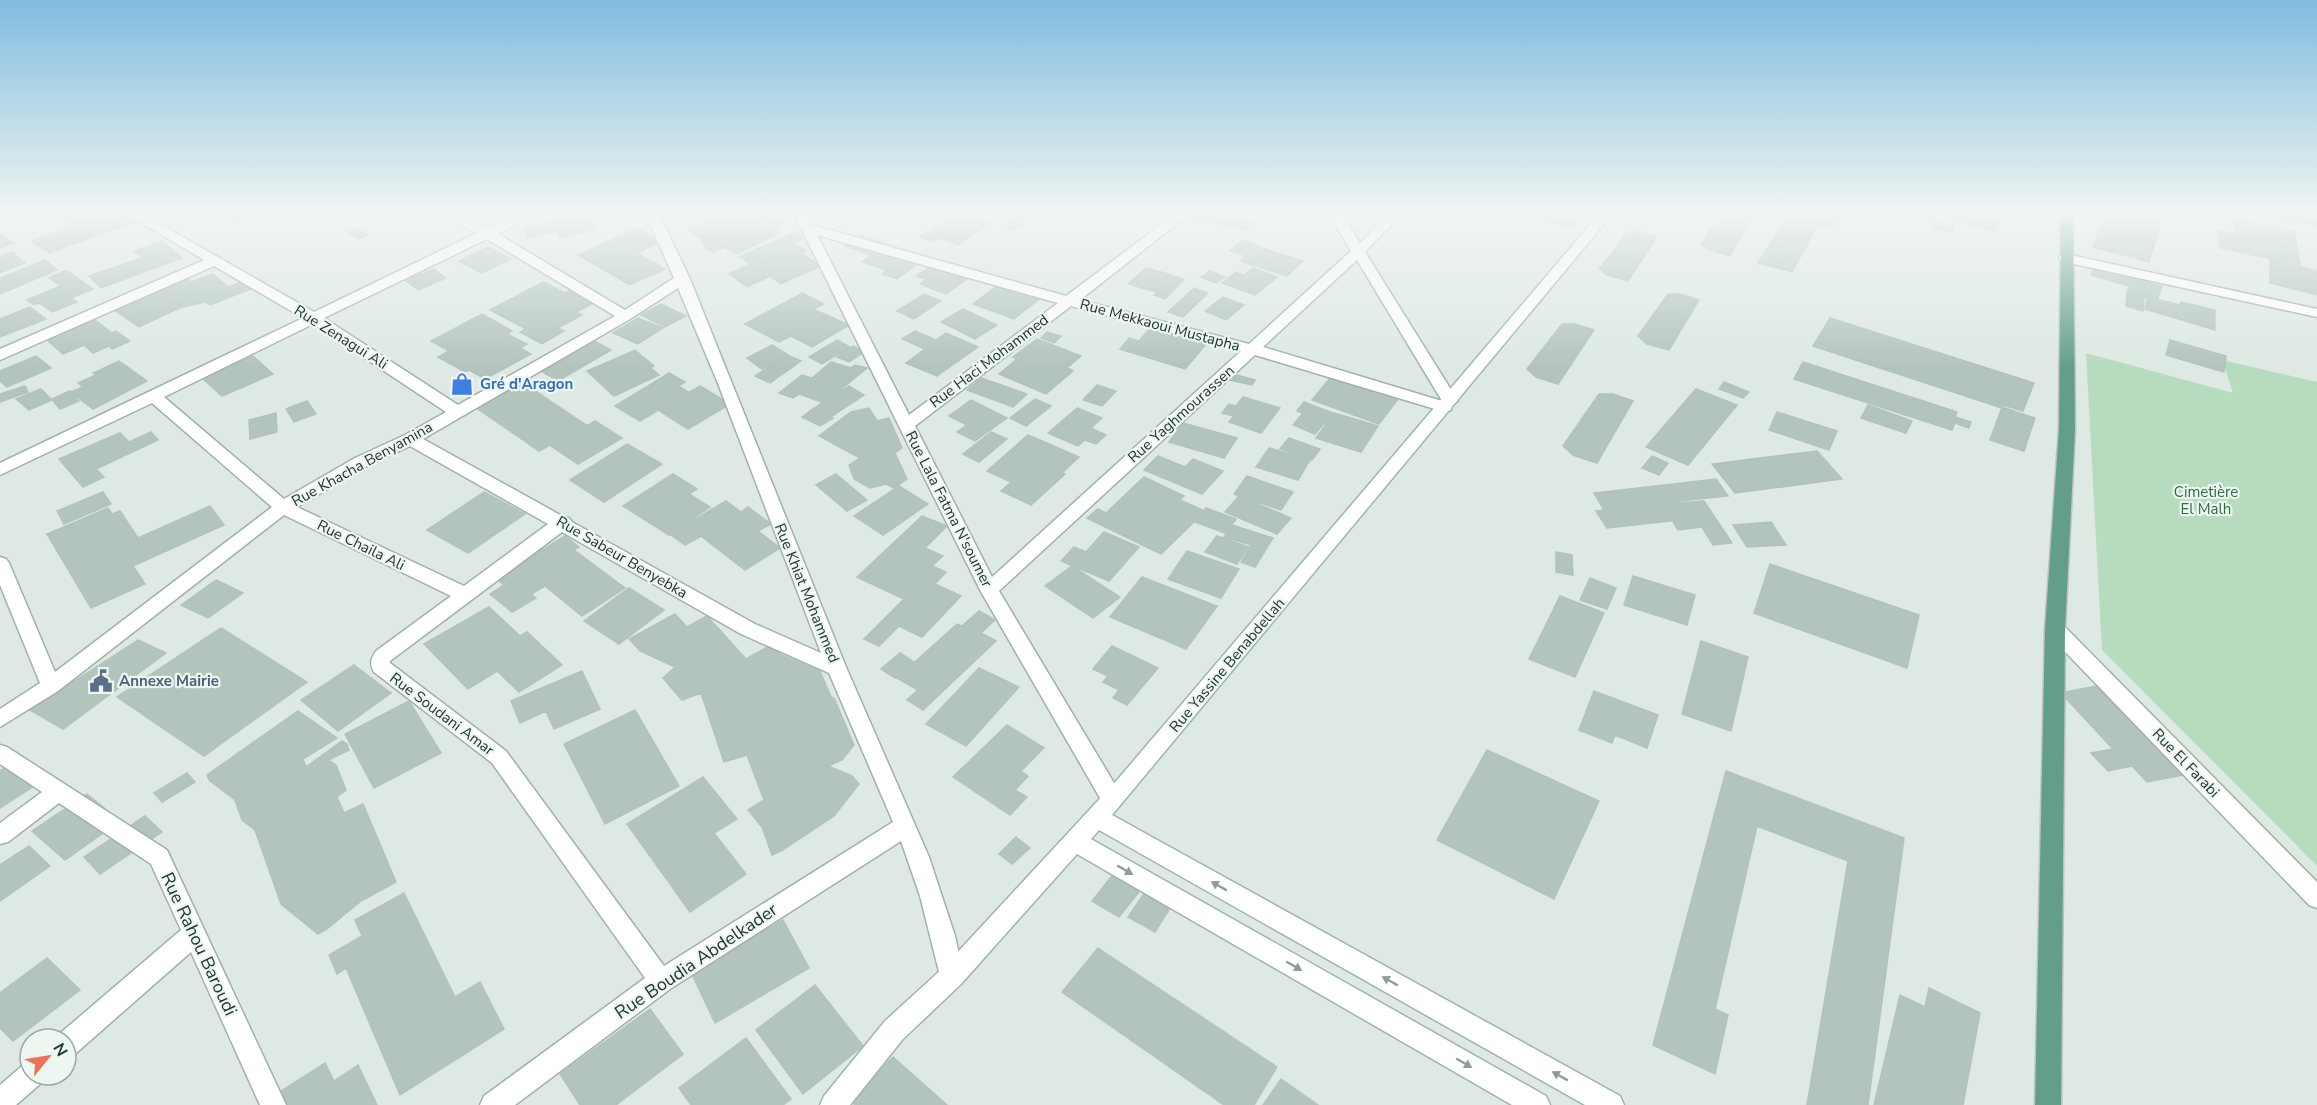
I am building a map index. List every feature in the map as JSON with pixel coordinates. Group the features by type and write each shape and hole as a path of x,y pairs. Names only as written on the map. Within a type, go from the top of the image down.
{"main road":[{"path":"2048,1105 2055,629 2067,429 2066,264"}],"street":[{"path":"0,355 208,264"},
{"name":"Rue Zenagui Ali","path":"218,264 312,317 456,411"},
{"path":"0,470 423,264"},
{"path":"538,264 625,316"},
{"name":"Rue Khiat Mohammed","path":"676,264 836,668 906,826 945,934 952,976"},
{"name":"Rue Lala Fatma N'soumer","path":"825,264 989,590 1104,808"},
{"name":"Rue Mekkaoui Mustapha","path":"947,264 1068,301 1252,349 1448,404"},
{"name":"Rue Haci Mohammed","path":"907,424 1118,264"},
{"name":"Rue Yaghmourassen","path":"989,590 1345,264"},
{"path":"1365,264 1448,404"},
{"name":"Rue Yassine Benabdellah","path":"833,1105 894,1030 952,976 1104,808 1565,264"},
{"path":"2091,264 2317,313"},
{"name":"Rue Khacha Benyamina","path":"0,719 51,686 283,507 361,462 411,439 456,411 625,316 683,279"},
{"name":"Rue Chaila Ali","path":"152,395 283,507 465,595"},
{"name":"Rue Sabeur Benyebka","path":"411,439 563,522 748,629 836,668"},
{"name":"Rue Soudani Amar","path":"563,522 383,656 380,661 381,667 499,758 661,981"},
{"path":"0,562 51,686"},
{"name":"Rue El Farabi","path":"2055,629 2317,898"},
{"name":"Rue Rahou Baroudi","path":"0,753 159,857 273,1105"},
{"path":"0,835 58,791"},
{"path":"1104,808 1611,1105"},
{"name":"Rue Boudia Abdelkader","path":"493,1105 661,981 906,826"},
{"path":"1074,841 1537,1105"},
{"path":"78,1035 194,934"},
{"path":"0,1102 18,1086"}],"green space":[{"name":"Cimetière El Malh","path":"2086,353 2233,393 2222,360 2317,382 2317,866 2102,650"}],"building":[{"path":"0,264 24,264 0,273"},
{"path":"36,264 49,264 57,270 0,294 0,278"},
{"path":"126,264 167,264 101,288 89,276"},
{"path":"464,264 502,264 482,273"},
{"path":"593,264 655,264 665,269 630,285"},
{"path":"750,264 817,264 821,266 781,284 770,276 747,287 729,274"},
{"path":"867,264 918,264 897,279 882,274 887,270"},
{"path":"934,264 945,264 974,274 946,294 920,284 926,279 916,276"},
{"path":"1248,264 1300,264 1287,276"},
{"path":"1603,264 1639,264 1628,281 1607,275 1599,269"},
{"path":"1760,264 1797,264 1792,272"},
{"path":"2270,264 2285,264 2317,271 2317,295 2270,283"},
{"path":"2094,266 2162,286 2157,301 2127,292 2129,286 2091,275"},
{"path":"1146,268 1172,275 1156,292 1128,284"},
{"path":"1253,268 1277,277 1255,295 1222,283 1236,272 1244,275"},
{"path":"434,269 446,278 418,290 405,280"},
{"path":"66,270 93,289 71,298 77,302 52,312 39,303 34,305 27,300 61,286 49,278"},
{"path":"1210,271 1225,277 1216,283 1201,277"},
{"path":"213,274 228,287 243,281 253,288 210,305 206,302 182,307 157,292 188,279 191,282"},
{"path":"1174,276 1184,279 1165,299 1154,295"},
{"path":"1003,281 1043,296 1014,319 973,304"},
{"path":"543,282 565,293 578,286 588,291 578,297 592,304 576,312 582,315 558,328 564,331 542,344 520,332 526,329 490,310"},
{"path":"1194,288 1208,293 1183,317 1168,312"},
{"path":"157,292 182,307 139,327 114,310"},
{"path":"802,293 824,304 813,309 849,325 812,347 791,336 779,342 745,324"},
{"path":"2127,293 2144,298 2143,311 2126,306"},
{"path":"924,294 941,301 914,319 897,311"},
{"path":"1668,294 1680,294 1699,300 1669,350 1647,344 1638,336"},
{"path":"1223,297 1244,305 1226,320 1205,311"},
{"path":"2147,297 2215,310 2215,330 2145,309"},
{"path":"661,304 686,316 665,327 641,315"},
{"path":"30,307 46,319 0,337 0,319"},
{"path":"963,309 997,325 975,339 941,322"},
{"path":"482,314 512,331 507,334 527,344 520,348 531,354 485,379 469,370 465,372 438,357 449,351 431,341"},
{"path":"638,318 663,328 638,344 613,333"},
{"path":"1830,318 2034,383 2023,411 2003,405 2002,408 1813,346"},
{"path":"95,320 112,333 116,331 130,341 112,349 109,346 93,353 84,345 63,354 47,340"},
{"path":"1562,324 1575,324 1594,330 1558,384 1536,377 1527,369"},
{"path":"1152,326 1208,342 1185,369 1120,349 1129,338 1139,341"},
{"path":"915,331 936,340 946,333 978,347 937,376 906,363 925,349 902,339"},
{"path":"1047,332 1061,336 1054,343 1041,338"},
{"path":"1037,339 1081,356 1067,368 1073,371 1046,394 999,374 1017,359 1013,357"},
{"path":"592,340 611,350 558,381 539,370"},
{"path":"837,340 850,347 822,364 809,357"},
{"path":"2170,340 2226,356 2224,372 2166,355"},
{"path":"772,345 788,355 762,369 747,358"},
{"path":"853,346 864,352 849,362 837,357"},
{"path":"635,350 654,366 651,368 659,375 614,396 587,371"},
{"path":"787,355 801,361 770,383 755,376"},
{"path":"36,356 51,368 7,387 0,381 0,371"},
{"path":"253,356 273,374 222,396 202,378"},
{"path":"119,361 147,381 93,409 71,392 83,387 78,383 96,375 93,373"},
{"path":"831,362 851,368 855,365 867,368 824,403 799,394 793,398 779,393 802,375 812,378"},
{"path":"1803,362 1957,412 1955,417 1971,422 1969,428 1955,423 1952,430 1794,379"},
{"path":"669,373 685,382 679,386 688,392 640,421 615,406"},
{"path":"1233,374 1255,380 1252,385 1229,380"},
{"path":"1332,376 1398,399 1379,424 1312,400"},
{"path":"981,378 1027,394 1013,407 967,390"},
{"path":"522,382 586,425 539,451 475,407"},
{"path":"1724,382 1749,392 1743,398 1719,389"},
{"path":"1097,385 1116,391 1102,406 1083,400"},
{"path":"25,386 28,392 0,402 0,394"},
{"path":"700,386 730,404 688,429 658,410"},
{"path":"849,386 864,395 832,416 816,407"},
{"path":"41,389 52,400 29,410 16,399"},
{"path":"1696,389 1737,405 1688,465 1646,447"},
{"path":"70,391 79,401 60,409 52,399"},
{"path":"1599,394 1613,394 1633,401 1597,463 1573,455 1563,446"},
{"path":"1243,397 1280,408 1261,433 1229,422 1234,416 1222,413 1229,404 1236,406"},
{"path":"1035,399 1051,406 1026,426 1010,418"},
{"path":"971,400 1007,418 975,441 957,432 967,425 949,416"},
{"path":"307,401 316,414 294,422 286,409"},
{"path":"1304,402 1333,413 1315,434 1293,425 1303,413 1297,411"},
{"path":"1868,405 1912,421 1906,433 1861,418"},
{"path":"2002,407 2035,418 2024,451 1990,440"},
{"path":"814,408 833,418 820,426 802,417"},
{"path":"869,408 877,421 889,418 902,448 895,453 907,479 894,488 886,484 870,488 854,479 849,465 860,458 819,436 851,412"},
{"path":"1077,408 1102,418 1091,428 1106,435 1096,444 1085,440 1078,446 1048,433"},
{"path":"1777,412 1837,431 1829,450 1769,430"},
{"path":"276,413 277,432 250,439 249,420"},
{"path":"1334,413 1378,426 1361,452 1316,438"},
{"path":"595,421 622,438 578,464 551,446"},
{"path":"1183,423 1237,438 1224,458 1169,442"},
{"path":"151,432 158,440 96,469 104,477 83,487 59,459 120,433 129,442"},
{"path":"991,432 1007,439 979,462 963,454"},
{"path":"1028,435 1079,457 1062,473 1065,474 1031,505 1001,491 1011,482 987,471"},
{"path":"1289,438 1320,449 1312,460 1280,449"},
{"path":"627,444 662,464 604,502 570,480"},
{"path":"1269,448 1310,460 1298,480 1256,467"},
{"path":"1817,451 1842,479 1735,493 1712,464"},
{"path":"1158,456 1185,467 1193,459 1223,471 1202,494 1144,470"},
{"path":"1652,456 1668,463 1659,475 1642,468"},
{"path":"673,474 697,489 689,494 710,507 669,535 623,506"},
{"path":"836,474 867,500 847,511 816,485"},
{"path":"1247,476 1293,492 1281,510 1234,494"},
{"path":"1144,477 1184,496 1180,500 1205,511 1161,554 1087,518 1098,509 1106,513"},
{"path":"1716,479 1728,496 1660,503 1671,521 1607,528 1596,511 1604,510 1594,493"},
{"path":"899,486 928,504 883,535 854,516"},
{"path":"103,492 111,504 64,524 57,511"},
{"path":"484,492 525,514 468,553 427,530"},
{"path":"1239,496 1291,518 1277,534 1225,512"},
{"path":"726,501 741,512 748,507 771,524 758,531 780,548 745,570 701,536 685,545 670,534"},
{"path":"1704,501 1732,543 1713,545 1702,527 1678,530 1662,504"},
{"path":"210,506 224,525 133,566 145,584 91,608 47,534 108,508 112,514 120,511 138,538"},
{"path":"1206,508 1236,519 1225,533 1195,522"},
{"path":"922,516 947,526 925,548 943,556 932,566 946,572 935,584 961,596 922,637 899,626 879,646 864,639 904,599 857,577"},
{"path":"1771,522 1786,545 1747,547 1733,525"},
{"path":"1232,525 1273,538 1255,567 1241,562 1251,545 1224,537"},
{"path":"1104,532 1139,547 1109,581 1061,561 1074,547 1086,552"},
{"path":"565,536 579,547 574,550 625,588 582,616 545,586 531,594 536,598 512,612 490,594 504,585 496,578"},
{"path":"1217,536 1248,547 1237,564 1205,552"},
{"path":"1187,551 1239,569 1221,598 1168,579"},
{"path":"1556,552 1572,555 1573,575 1556,572"},
{"path":"1770,564 1919,615 1907,668 1754,613"},
{"path":"1072,566 1120,597 1093,618 1045,586"},
{"path":"1633,576 1695,595 1687,625 1624,605"},
{"path":"1142,577 1217,606 1186,649 1110,617"},
{"path":"1590,578 1616,588 1607,609 1580,600"},
{"path":"216,580 243,593 208,618 181,605"},
{"path":"629,588 664,610 619,644 584,621"},
{"path":"1560,596 1604,613 1575,677 1529,659"},
{"path":"489,607 520,636 527,632 562,665 519,692 497,671 468,689 424,644"},
{"path":"979,611 995,620 981,633 996,641 923,710 907,700 918,690 897,678 957,624 962,626"},
{"path":"675,614 687,627 707,616 746,659 771,645 781,655 820,671 854,745 842,760 828,766 852,776 859,784 834,816 772,855 762,827 748,810 764,800 747,755 724,762 701,693 682,700 663,678 675,667 640,651 629,639"},
{"path":"221,628 307,682 204,756 117,697"},
{"name":"Annexe Mairie","path":"138,640 166,653 63,729 30,710"},
{"path":"1701,641 1748,657 1731,731 1682,714"},
{"path":"1112,646 1158,668 1127,705 1113,698 1119,690 1103,682 1108,676 1093,669"},
{"path":"900,653 914,662 895,678 881,669"},
{"path":"354,665 391,693 338,731 301,700"},
{"path":"979,668 1019,687 966,746 926,724"},
{"path":"582,671 600,709 554,729 546,711 520,723 511,701"},
{"path":"2096,686 2183,775 2147,782 2132,766 2108,771 2091,753 2113,749 2061,693"},
{"path":"1594,691 1658,715 1647,748 1615,735 1612,743 1579,730"},
{"path":"409,701 441,753 374,788 345,734"},
{"path":"635,710 679,786 605,824 564,744"},
{"path":"298,711 337,738 303,759 306,767 342,741 347,744 349,750 328,760 336,765 346,790 337,797 344,813 363,804 396,882 361,901 318,934 281,904 255,830 242,820 235,800 209,780 207,775"},
{"path":"1007,725 1044,748 1021,771 1028,776 1015,790 1027,797 1010,815 953,777"},
{"path":"1487,750 1599,801 1554,899 1437,840"},
{"path":"17,760 42,781 0,808 0,771"},
{"path":"1726,771 1904,838 1868,1105 1807,1105 1848,861 1757,826 1715,1009 1728,1015 1715,1074 1653,1045"},
{"path":"187,773 195,782 162,802 154,793"},
{"path":"703,777 737,819 714,833 746,874 690,912 627,824"},
{"path":"87,794 120,821 65,860 32,831"},
{"path":"145,816 162,832 100,874 84,857"},
{"path":"1016,837 1030,848 1012,864 999,854"},
{"path":"29,846 50,866 0,901 0,865"},
{"path":"1115,872 1142,888 1119,917 1092,901"},
{"path":"1146,891 1172,905 1155,932 1128,917"},
{"path":"404,893 455,997 480,982 504,1029 400,1095 346,968 337,974 329,955 362,936 355,920"},
{"path":"783,920 809,968 715,1023 691,972"},
{"path":"1098,948 1277,1067 1254,1105 1224,1105 1062,992"},
{"path":"47,958 80,990 31,1027 18,1027 18,1037 13,1041 0,1028 0,993"},
{"path":"815,985 863,1046 803,1094 756,1030"},
{"path":"1929,988 1980,1013 1963,1105 1874,1105 1900,995 1925,1007"},
{"path":"650,1009 683,1054 616,1105 580,1105 560,1074"},
{"path":"746,1038 791,1099 783,1105 691,1105 679,1088"},
{"path":"893,1057 947,1105 855,1105 850,1100"},
{"path":"325,1063 334,1081 358,1065 377,1105 279,1105 275,1095"},
{"path":"1281,1079 1318,1105 1263,1105"}],"place":[{"name":"Gré d'Aragon","path":"462,384"},
{"name":"Annexe Mairie","path":"101,681"}]}
